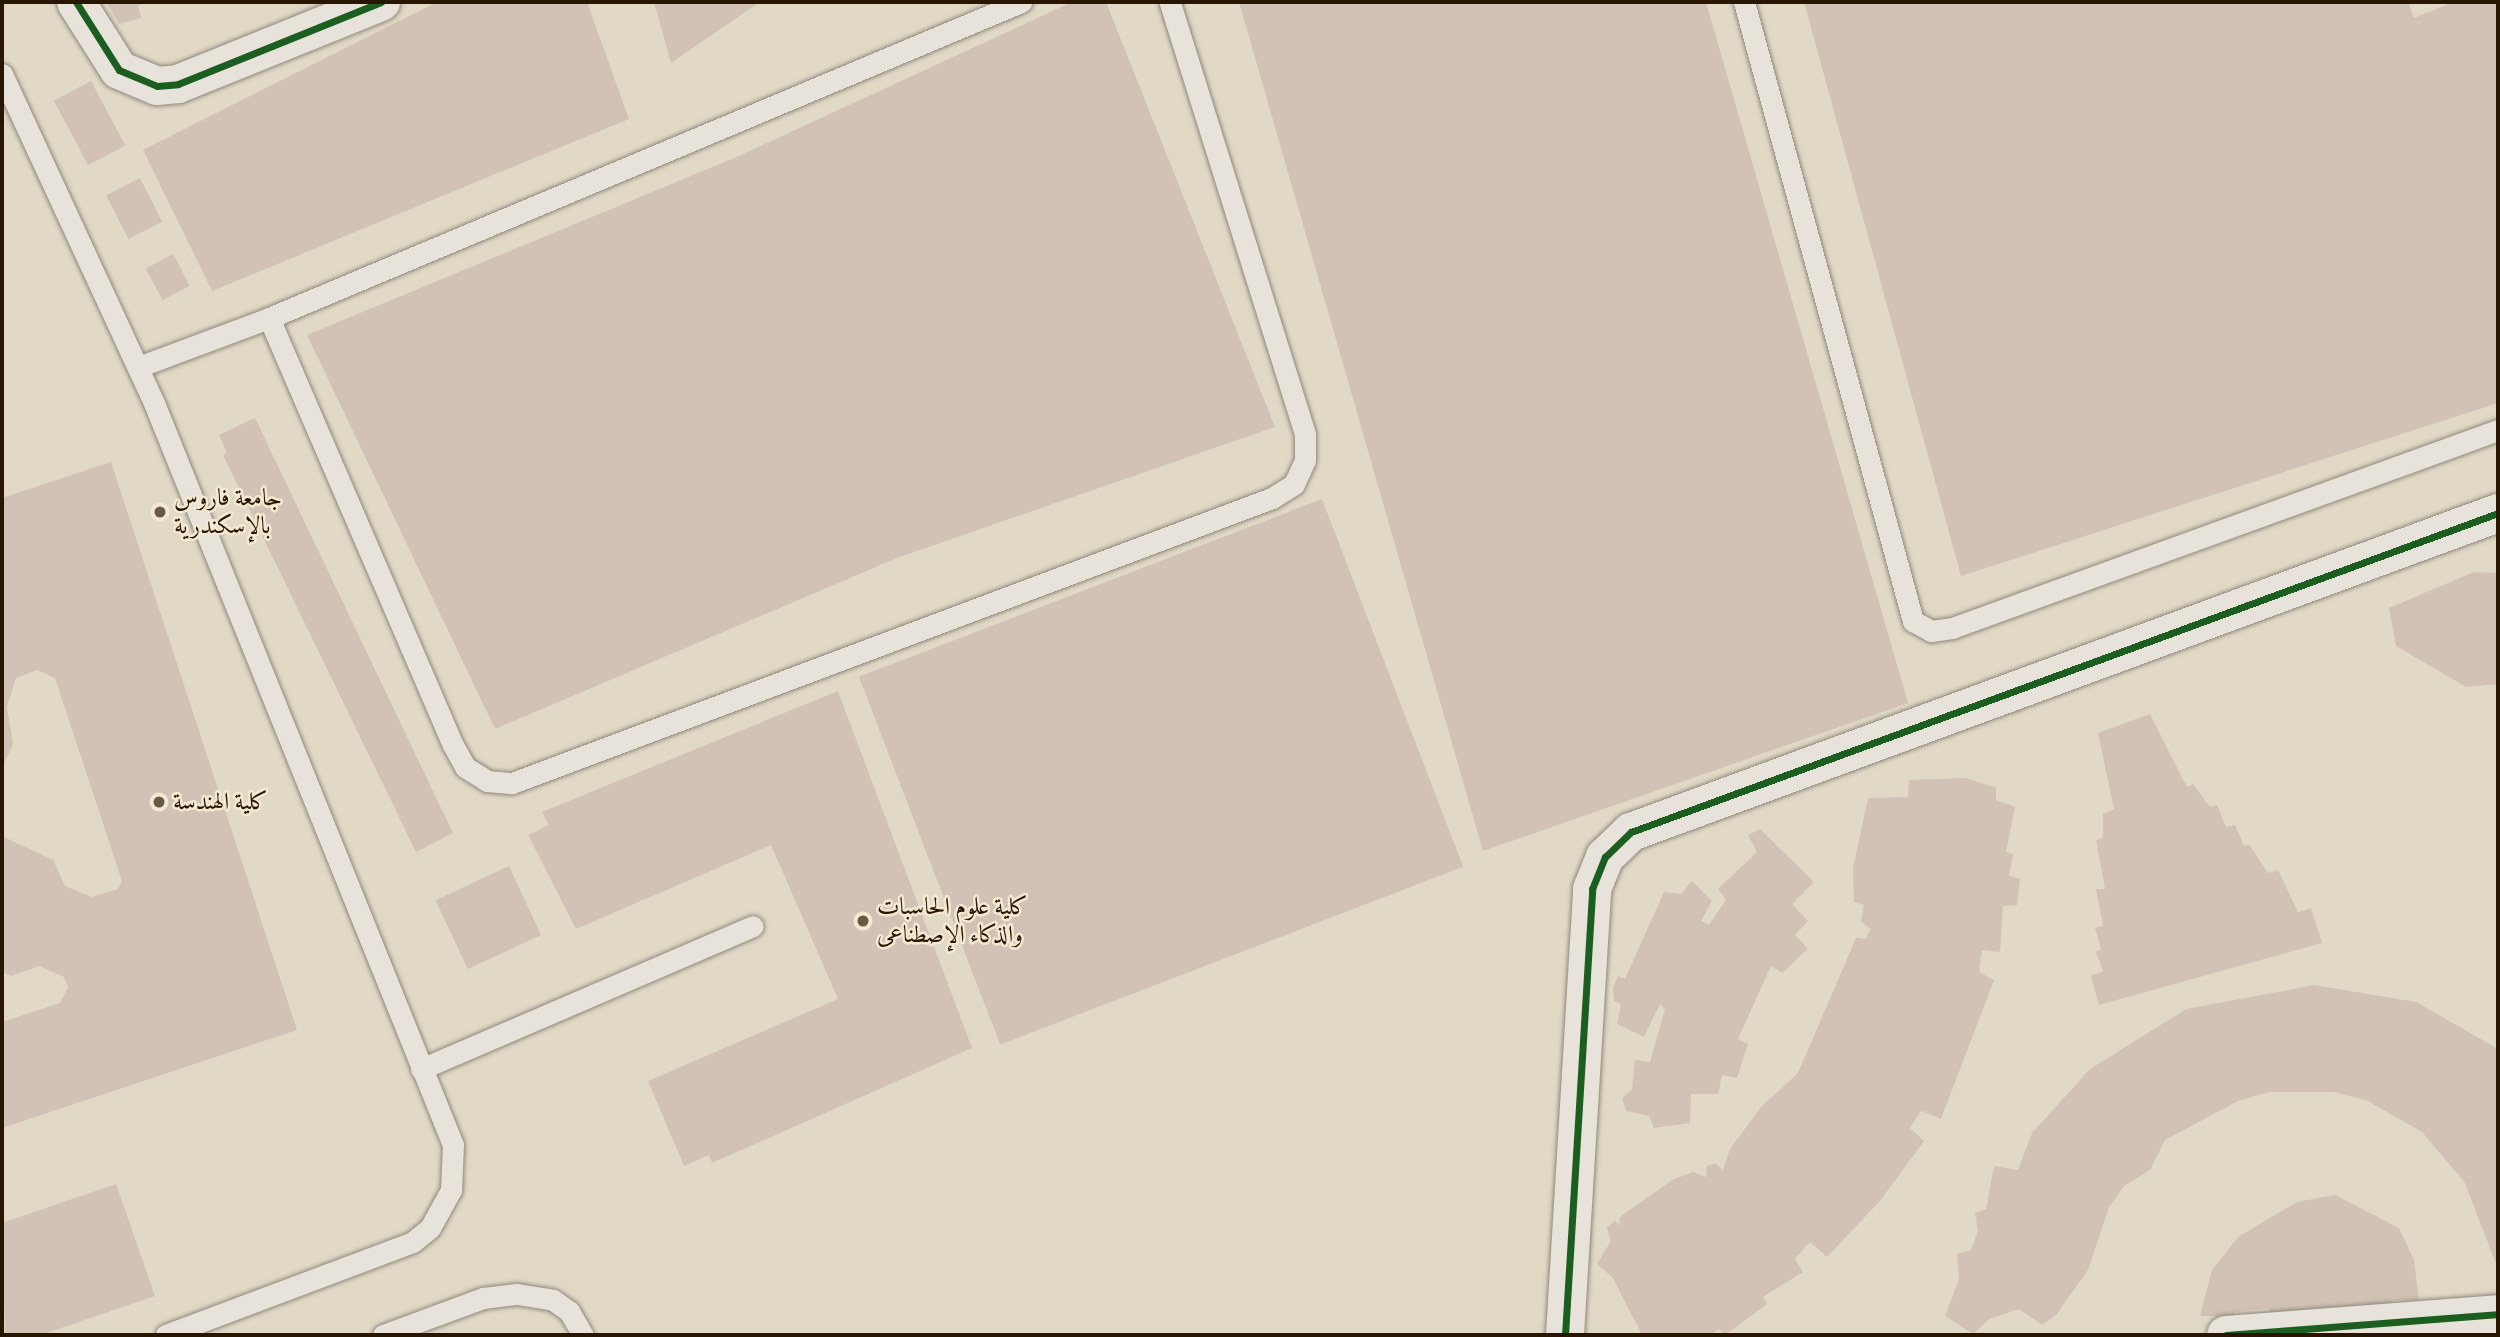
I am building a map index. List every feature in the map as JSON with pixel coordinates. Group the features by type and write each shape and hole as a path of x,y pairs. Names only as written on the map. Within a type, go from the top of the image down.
{"street":[{"path":"76,2 120,70 157,86 178,83 382,2"},
{"path":"1564,1335 1592,889 1605,857 1631,832 2498,513"},
{"path":"2226,1335 2498,1314"}],"lane":[{"path":"138,367 269,318 1021,2"},
{"path":"269,318 453,745 465,767 487,781 512,783 1272,498 1294,484 1306,460 1305,434 1170,2"},
{"path":"1744,2 1913,621 1931,631 1952,628 2498,430"},
{"path":"2,75 138,367 453,1146 453,1179 430,1228 393,1252 166,1335"},
{"path":"421,1069 753,926"},
{"path":"383,1335 483,1298 517,1294 553,1300 569,1311 583,1335"}],"building":[{"path":"106,2 149,3 138,5 141,18 119,24"},
{"path":"437,2 587,2 629,119 212,291 143,150"},
{"path":"654,2 760,2 671,63"},
{"path":"1072,2 1106,2 1275,427 897,558 495,729 307,335 739,156"},
{"path":"1239,2 1706,2 1908,703 1483,851"},
{"path":"1804,2 2408,2 2414,18 2453,2 2498,2 2498,403 1961,576"},
{"path":"91,81 125,145 88,165 54,101"},
{"path":"140,178 162,222 128,239 106,195"},
{"path":"173,254 190,286 163,300 146,269"},
{"path":"255,418 453,833 416,852 223,455 227,453 219,435"},
{"name":"كلية الهندسة","path":"111,462 297,1030 2,1128 2,1022 60,1003 68,987 64,977 39,966 11,976 2,972 2,836 53,860 65,886 92,897 118,889 122,881 55,678 37,670 16,678 7,707 13,745 2,767 2,498"},
{"path":"1322,499 1463,867 1000,1045 859,677"},
{"path":"2474,572 2498,573 2498,684 2466,687 2396,646 2389,608"},
{"name":"كلية علوم الحاسبات والذكاء الإصطناعى","path":"838,691 972,1048 712,1163 709,1155 684,1166 648,1081 838,999 771,845 576,929 528,835 549,825 542,812"},
{"path":"2150,714 2187,787 2193,784 2210,807 2217,805 2226,827 2235,825 2244,846 2249,844 2268,873 2278,870 2298,912 2311,908 2322,943 2099,1005 2091,976 2103,971 2096,952 2101,949 2095,928 2103,926 2096,889 2105,889 2096,840 2103,838 2103,814 2114,809 2098,733"},
{"path":"1966,778 1996,788 1996,800 2015,807 2006,852 2013,854 2009,876 2020,879 2017,905 2003,906 2000,952 1982,950 1979,972 1994,980 1941,1119 1921,1111 1910,1128 1924,1141 1880,1201 1827,1257 1810,1242 1795,1259 1803,1272 1763,1297 1767,1304 1725,1335 1719,1329 1711,1335 1642,1335 1613,1278 1597,1264 1611,1241 1607,1228 1615,1220 1619,1226 1620,1217 1672,1180 1693,1172 1706,1177 1707,1166 1715,1163 1723,1170 1730,1149 1761,1107 1798,1073 1856,938 1865,939 1871,929 1861,922 1864,905 1854,902 1853,868 1868,798 1908,797 1909,780"},
{"path":"1760,829 1814,882 1792,904 1808,921 1795,935 1808,949 1782,973 1771,966 1738,1039 1748,1044 1737,1078 1722,1075 1718,1094 1691,1094 1690,1123 1654,1128 1649,1116 1626,1111 1622,1098 1632,1089 1635,1060 1650,1062 1665,1009 1660,1004 1644,1037 1617,1024 1621,1004 1614,1001 1613,988 1618,976 1625,979 1664,892 1681,894 1692,881 1712,901 1701,921 1709,925 1726,900 1718,889 1757,852 1748,835"},
{"path":"509,866 541,935 468,969 436,900"},
{"path":"2314,985 2416,1002 2498,1049 2498,1269 2465,1183 2422,1132 2366,1100 2334,1092 2269,1092 2238,1101 2165,1140 2150,1170 2124,1186 2109,1207 2088,1270 2056,1315 2042,1325 2019,1309 1989,1319 1973,1334 1945,1316 1959,1279 1957,1254 1971,1250 1978,1231 1975,1213 1986,1209 1994,1166 2018,1170 2032,1133 2090,1069 2186,1009"},
{"path":"116,1184 155,1296 41,1335 5,1335 2,1223"},
{"path":"2335,1195 2399,1228 2414,1260 2419,1300 2393,1300 2391,1317 2270,1319 2269,1308 2234,1312 2235,1320 2218,1325 2215,1316 2200,1316 2212,1270 2238,1237 2297,1202"}],"cycle path":[{"path":"76,2 119,70 157,86 178,84 381,2"},
{"path":"1565,1335 1592,889 1605,857 1631,832 2498,513"},
{"path":"2226,1335 2498,1314"}],"place":[{"name":"جامعة فاروس بالإسكندرية","path":"160,512"},
{"name":"كلية الهندسة","path":"159,802"},
{"name":"كلية علوم الحاسبات والذكاء الإصطناعى","path":"863,921"}]}
